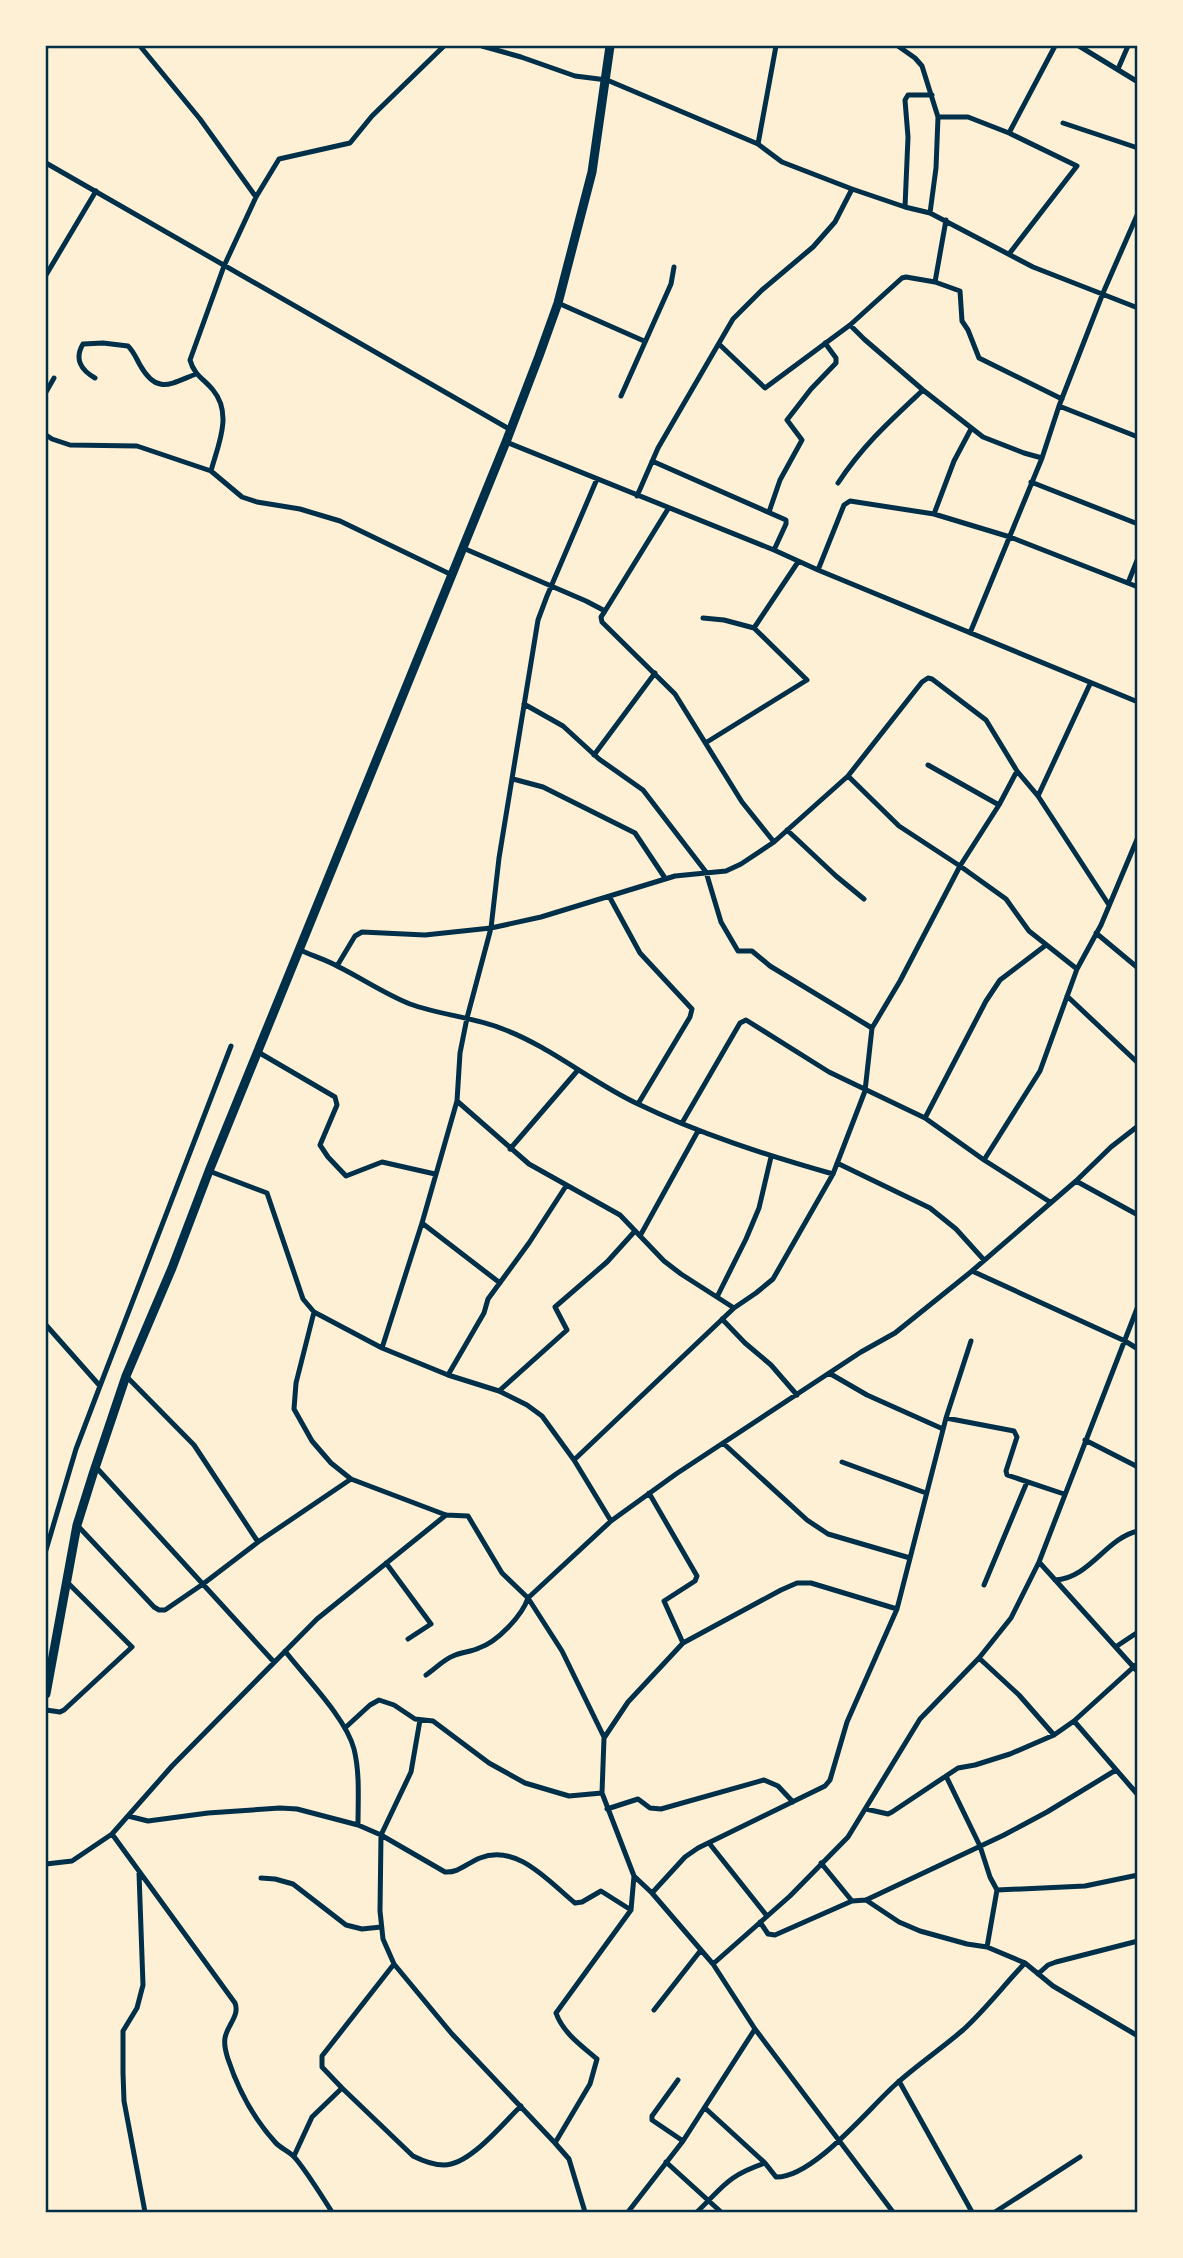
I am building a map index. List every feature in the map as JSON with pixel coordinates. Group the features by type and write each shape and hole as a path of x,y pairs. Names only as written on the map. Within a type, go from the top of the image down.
{"highway":[{"path":"46,1694 77,1525 126,1376 172,1269 209,1171 506,443 558,303 592,172 610,46"}],"street":[{"path":"141,46 200,119 256,197"},
{"path":"211,471 224,417 214,391 196,374 190,360 224,266 256,197 279,159 350,144 372,116 444,46"},
{"path":"482,46 575,76 607,80 758,144 782,162 852,190 930,213 1033,267 1138,308"},
{"path":"758,144 776,46"},
{"path":"898,46 922,66 938,117 936,168 930,213"},
{"path":"1009,133 1055,46"},
{"path":"1079,46 1138,82"},
{"path":"1118,69 1128,46"},
{"path":"905,207 908,137 905,100 908,95 932,95"},
{"path":"938,117 968,117 1009,133 1077,166 1009,254"},
{"path":"1063,123 1138,148"},
{"path":"46,163 511,430"},
{"path":"637,496 652,461 733,319 754,297 813,247 835,222 852,190"},
{"path":"46,275 96,191"},
{"path":"970,634 1042,458 1103,293 1138,213"},
{"path":"935,282 946,220"},
{"path":"621,396 671,284 674,267"},
{"path":"720,345 765,388 850,325 905,277 935,282 960,291 962,321 979,358 1062,399"},
{"path":"558,303 644,341"},
{"path":"850,325 971,429 985,438 1042,458"},
{"path":"769,512 780,480 802,440 787,420 836,363 825,343"},
{"path":"95,378 88,374 79,362 78,356 83,344 128,346 146,374 157,384 169,384 196,374"},
{"path":"46,392 54,378"},
{"path":"838,483 858,453 923,390"},
{"path":"1059,406 1138,437"},
{"path":"933,514 954,461 971,429"},
{"path":"46,435 70,445 137,446 211,471 242,497 300,509 340,522 452,575"},
{"path":"506,443 774,550 1138,702"},
{"path":"652,461 786,522 774,550"},
{"path":"382,1348 457,1101 460,1053 467,1018 492,928 499,858 538,620 597,479"},
{"path":"1031,482 1138,524"},
{"path":"818,570 847,501 933,514 1010,537 1138,587"},
{"path":"668,509 601,617 675,694 742,802 774,842"},
{"path":"463,548 605,611"},
{"path":"1128,583 1138,558"},
{"path":"754,628 798,562"},
{"path":"703,618 754,628 807,680 707,742"},
{"path":"594,755 655,673"},
{"path":"337,966 355,936 362,932 425,935 492,928 541,917 665,878 734,868 788,831 848,776 922,682 928,678 979,713 1017,771 1038,796 1109,905"},
{"path":"1038,796 1090,684"},
{"path":"524,704 563,726 594,755 643,790 706,872 720,922 738,951 752,951 770,966 872,1028"},
{"path":"928,765 999,805"},
{"path":"574,1460 734,1308 773,1279 838,1163 865,1091 872,1028 900,981 960,866 1017,771"},
{"path":"848,776 899,826 1006,898 1024,926 1077,970"},
{"path":"513,779 543,788 635,833 665,878"},
{"path":"788,831 864,899"},
{"path":"984,1160 1040,1071 1077,970 1138,837"},
{"path":"608,896 640,953 691,1009 690,1017 638,1104"},
{"path":"1096,933 1138,968"},
{"path":"925,1118 986,1001 1000,980 1046,945"},
{"path":"300,950 408,1003 435,1013 467,1018 503,1029 638,1104 698,1131 771,1157 833,1174"},
{"path":"1067,996 1138,1063"},
{"path":"682,1123 743,1020 865,1091 925,1118 1050,1202"},
{"path":"46,1550 76,1449 231,1046"},
{"path":"258,1052 335,1097 337,1105 320,1145 346,1176 382,1163 435,1174"},
{"path":"510,1149 578,1070"},
{"path":"457,1101 539,1172 606,1206 628,1222 673,1267 734,1308"},
{"path":"426,1675 452,1656 482,1648 490,1643 516,1619 528,1598 611,1521 649,1493 829,1373 895,1333 1138,1126"},
{"path":"499,1391 567,1330 555,1307 638,1233 698,1131"},
{"path":"716,1297 759,1208 771,1157"},
{"path":"838,1163 930,1208 956,1229 984,1259"},
{"path":"209,1171 267,1193 303,1299 314,1312 382,1348 448,1376 499,1391 527,1405 542,1416 574,1460 611,1521"},
{"path":"1076,1181 1138,1214"},
{"path":"448,1376 484,1313 488,1299 566,1186"},
{"path":"422,1223 500,1283"},
{"path":"972,1270 1138,1349"},
{"path":"713,1964 848,1837 920,1719 979,1658 1011,1618 1039,1562 1138,1306"},
{"path":"314,1312 296,1383 294,1409 312,1441 351,1479 446,1515 468,1516 502,1573 528,1598 562,1651 604,1738 601,1793 634,1876 713,1964 755,2029 841,2140 893,2213"},
{"path":"722,1319 768,1362 797,1395"},
{"path":"46,1325 100,1386"},
{"path":"652,1893 685,1857 825,1786 830,1780 847,1722 897,1609 946,1418 971,1341"},
{"path":"829,1373 867,1395 943,1429"},
{"path":"126,1376 194,1445 258,1542"},
{"path":"946,1418 1014,1431 1017,1437 1006,1474 1065,1494"},
{"path":"1085,1440 1138,1466"},
{"path":"723,1443 807,1520 828,1534 910,1558"},
{"path":"842,1462 926,1493"},
{"path":"95,1466 274,1662"},
{"path":"77,1525 159,1611 203,1584 258,1542 351,1479"},
{"path":"984,1585 1027,1482"},
{"path":"649,1493 697,1577 664,1601 683,1643"},
{"path":"46,1864 72,1861 112,1834 172,1766 317,1619 446,1515"},
{"path":"1055,1580 1076,1575 1129,1533 1138,1531"},
{"path":"866,1810 888,1814 964,1766 1037,1745 1074,1721 1136,1667 1039,1562"},
{"path":"386,1563 431,1624 408,1639"},
{"path":"46,1710 64,1710 132,1647 66,1581"},
{"path":"604,1738 628,1702 683,1643 797,1583 811,1583 897,1609"},
{"path":"1117,1646 1138,1632"},
{"path":"285,1651 346,1727 354,1749 358,1780 358,1825"},
{"path":"979,1658 1019,1695 1054,1735"},
{"path":"346,1727 376,1700 394,1705 415,1719 433,1721 489,1763 525,1783 569,1796 601,1793"},
{"path":"420,1720 411,1772 381,1835 383,1939 394,1964 452,2034 569,2159 585,2213"},
{"path":"1074,1721 1138,1795"},
{"path":"760,1922 768,1934 775,1935 852,1901 866,1900 1047,1812 1116,1770"},
{"path":"946,1776 980,1846 997,1890 986,1947"},
{"path":"607,1809 638,1799 650,1808 662,1809 764,1780 778,1786 793,1802"},
{"path":"128,1816 148,1821 280,1808 297,1809 358,1825 381,1835 445,1872 454,1873 481,1858 494,1855 511,1856 528,1864 575,1903 601,1891 631,1910"},
{"path":"112,1834 235,2003 236,2013 225,2042 232,2069 247,2102 270,2137 284,2151 294,2156 332,2213"},
{"path":"709,1843 767,1916"},
{"path":"821,1863 852,1901"},
{"path":"139,1872 143,1985 137,2008 123,2031 123,2073 124,2101 145,2213"},
{"path":"997,1890 1084,1886 1138,1875"},
{"path":"555,2143 590,2084 597,2059 572,2037 559,2022 556,2013 631,1910 634,1876"},
{"path":"261,1878 293,1884 346,1925 362,1929 381,1927"},
{"path":"866,1900 900,1922 920,1931 986,1947 1025,1963 1053,1986 1138,2036"},
{"path":"1038,1974 1056,1962 1138,1941"},
{"path":"654,2010 701,1950"},
{"path":"705,2108 779,2178 813,2162 841,2140 898,2081 964,2029 1025,1963"},
{"path":"394,1964 322,2056 322,2067 413,2156 427,2163 444,2165 458,2162 476,2150 521,2106"},
{"path":"628,2213 683,2141 755,2029"},
{"path":"678,2080 652,2116 652,2120 683,2141"},
{"path":"898,2081 972,2213"},
{"path":"294,2156 312,2117 342,2088"},
{"path":"995,2213 1080,2157"},
{"path":"666,2162 721,2213"},
{"path":"697,2213 719,2188 738,2173 765,2163"}]}
